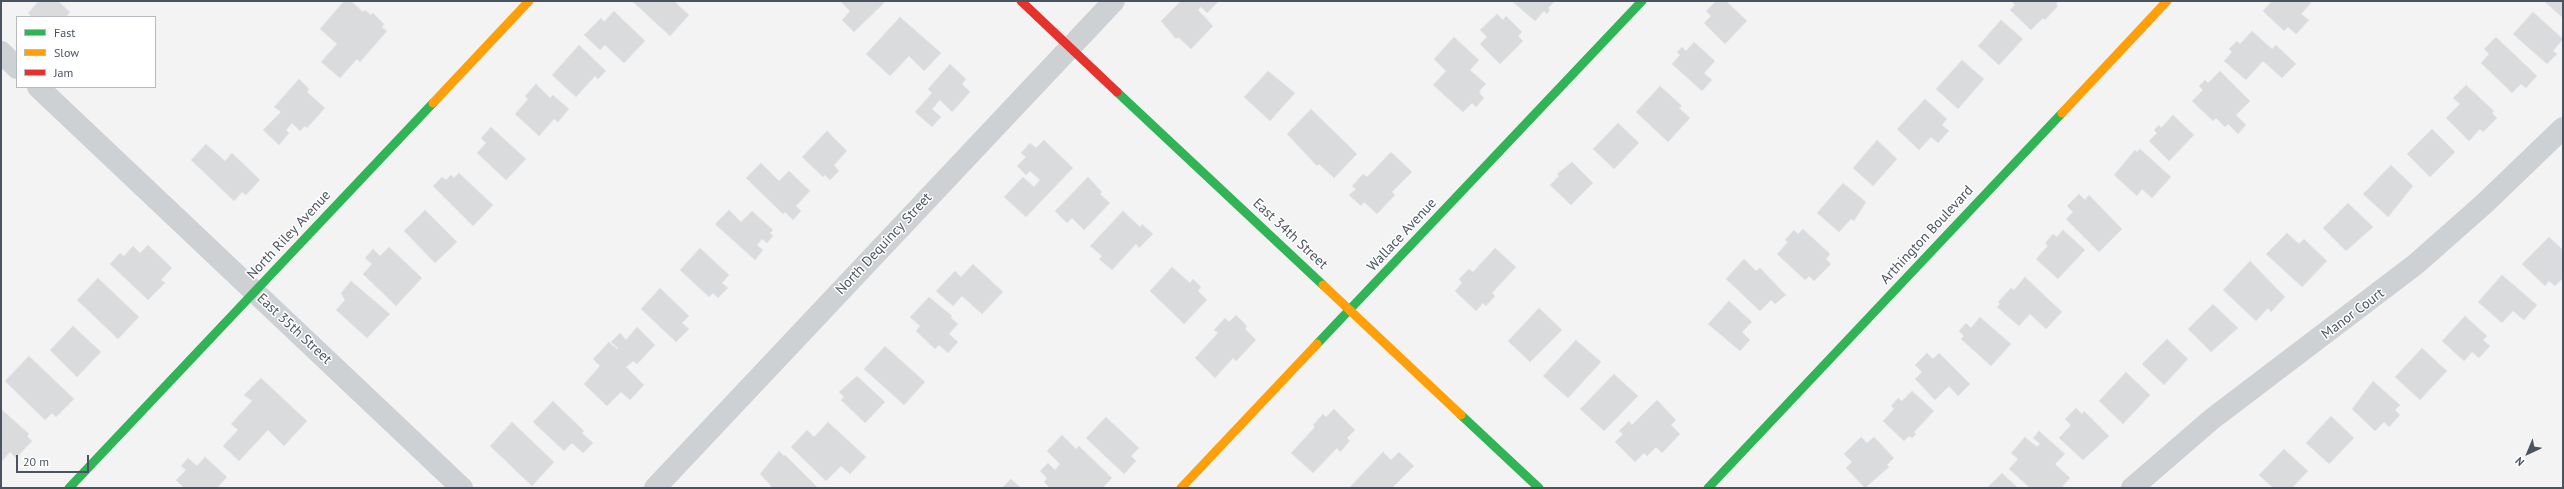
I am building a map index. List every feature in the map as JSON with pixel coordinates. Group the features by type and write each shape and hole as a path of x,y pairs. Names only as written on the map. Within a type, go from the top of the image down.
{"street":[{"name":"North Riley Avenue","path":"69,488 529,1"},
{"name":"East 34th Street","path":"1021,1 1539,488"},
{"name":"North Dequincy Street","path":"655,488 1114,1"},
{"name":"Wallace Avenue","path":"1182,488 1642,1"},
{"name":"Arthington Boulevard","path":"1708,488 2167,1"},
{"path":"1,52 16,67"},
{"name":"East 35th Street","path":"39,88 462,488"},
{"name":"Manor Court","path":"2132,488 2212,419 2416,264 2485,203 2563,128"}],"building":[{"path":"39,1 58,1 70,12 67,16 31,16 28,13"},
{"path":"344,1 351,1 363,12 365,10 371,15 373,13 384,24 382,27 387,31 360,62 357,59 340,78 321,62 337,44 320,29"},
{"path":"632,1 674,1 689,15 670,36"},
{"path":"840,1 882,1 884,3 854,32 842,20 850,11"},
{"path":"1181,1 1219,1 1207,13 1201,7 1198,10 1213,26 1191,49 1178,37 1176,39 1161,21"},
{"path":"1555,1 1548,8 1550,10 1547,14 1544,11 1535,21 1513,2"},
{"path":"1716,1 1726,1 1747,21 1725,44 1704,23 1711,16 1706,11"},
{"path":"2011,1 2058,1 2056,4 2058,6 2045,20 2043,18 2031,30 2010,10 2015,5"},
{"path":"2272,1 2309,1 2311,3 2301,14 2309,20 2296,34 2288,27 2284,31 2263,11"},
{"path":"2563,1 2563,18 2545,2"},
{"path":"614,11 645,41 624,63 605,45 600,50 584,35 601,18 604,22"},
{"path":"2533,12 2563,39 2553,51 2557,54 2547,64 2513,34"},
{"path":"1497,14 1503,20 1506,16 1522,32 1518,36 1523,41 1500,64 1480,44 1487,37 1480,30"},
{"path":"900,17 941,53 924,71 909,56 890,76 866,54"},
{"path":"2001,20 2023,39 1999,65 1978,46"},
{"path":"2252,31 2272,49 2276,45 2296,64 2282,78 2263,61 2246,80 2224,61 2232,52 2229,49 2237,41 2240,44"},
{"path":"1454,37 1479,60 1470,70 1486,84 1480,90 1480,94 1484,98 1476,107 1472,103 1463,112 1433,85 1446,71 1434,59"},
{"path":"2496,37 2537,76 2526,88 2521,84 2512,93 2481,63 2489,54 2484,49"},
{"path":"1694,42 1715,61 1704,73 1712,80 1702,91 1672,64 1680,55 1677,52 1682,47 1686,51"},
{"path":"579,45 606,71 598,79 595,76 576,97 552,75"},
{"path":"1962,60 1984,79 1958,109 1936,89"},
{"path":"950,64 966,79 962,84 970,92 952,112 940,100 932,109 941,117 932,127 915,112 932,93 928,89"},
{"path":"1268,71 1295,93 1270,121 1244,97"},
{"path":"2220,71 2250,101 2236,115 2246,125 2238,134 2228,124 2225,127 2216,118 2213,121 2192,101 2203,90 2199,86 2205,80 2208,83"},
{"path":"299,79 309,89 307,92 325,108 307,128 305,126 300,131 292,123 286,130 289,133 279,145 263,130 281,112 274,107"},
{"path":"536,84 550,98 553,95 569,109 558,122 554,119 539,136 515,114 528,99 525,96"},
{"path":"2466,85 2494,111 2492,113 2497,118 2483,132 2480,129 2469,141 2446,118 2460,104 2453,98"},
{"path":"1660,86 1682,106 1679,108 1690,118 1668,142 1636,112"},
{"path":"1925,99 1947,119 1942,125 1949,131 1938,143 1931,137 1919,150 1897,129"},
{"path":"1311,109 1357,154 1334,178 1319,164 1317,166 1287,134"},
{"path":"2173,115 2194,135 2169,161 2149,141 2157,133 2154,130 2159,125 2161,128"},
{"path":"1618,123 1639,143 1614,169 1593,149"},
{"path":"491,127 526,159 506,180 477,153 486,143 481,138"},
{"path":"2432,129 2455,152 2430,177 2407,154"},
{"path":"827,131 847,151 834,165 839,171 830,180 825,175 823,177 802,157"},
{"path":"1044,140 1073,168 1026,217 1004,197 1023,177 1034,187 1040,180 1030,171 1026,175 1017,166 1026,157 1021,153 1030,143 1036,148"},
{"path":"1877,140 1897,159 1873,186 1853,168"},
{"path":"206,144 225,161 232,153 260,180 246,195 242,192 234,201 191,160"},
{"path":"2140,149 2171,177 2152,198 2142,189 2137,196 2114,175 2135,150 2137,152"},
{"path":"1391,152 1412,172 1392,192 1395,195 1377,214 1364,202 1361,206 1349,195 1356,189 1352,186 1363,174 1367,177"},
{"path":"1572,162 1593,183 1571,205 1550,185 1559,176 1557,174"},
{"path":"761,163 779,181 789,171 810,191 796,206 801,211 793,220 785,212 783,214 746,178"},
{"path":"2391,165 2413,186 2388,217 2363,194"},
{"path":"459,173 493,205 473,226 433,186 442,177 446,180 451,175 454,178"},
{"path":"1088,177 1102,192 1100,194 1110,203 1084,230 1072,218 1067,223 1055,211"},
{"path":"1843,183 1866,202 1854,221 1851,219 1839,232 1817,213"},
{"path":"2079,194 2085,200 2089,195 2122,229 2099,252 2066,219 2073,212 2067,206"},
{"path":"2348,203 2373,227 2346,251 2323,228"},
{"path":"425,210 457,242 435,263 404,231"},
{"path":"729,210 741,222 752,211 773,230 770,233 773,236 767,243 762,239 757,245 763,250 755,260 715,224"},
{"path":"1123,211 1140,227 1142,224 1153,234 1139,248 1136,244 1112,270 1099,259 1102,256 1090,246"},
{"path":"1803,229 1830,254 1826,259 1831,264 1814,281 1809,276 1805,280 1777,254 1788,242 1785,240 1794,230 1798,234"},
{"path":"2063,230 2085,250 2058,279 2036,259 2048,246 2045,243 2053,234 2057,237"},
{"path":"2287,233 2299,244 2304,239 2327,261 2302,287 2266,254"},
{"path":"2549,237 2563,250 2563,278 2555,286 2549,281 2545,286 2522,264"},
{"path":"148,245 172,268 161,280 165,283 148,300 110,264 120,253 124,256 133,246 140,253"},
{"path":"389,247 422,278 396,306 363,274 372,264 365,258 373,249 380,256"},
{"path":"700,248 729,275 722,283 728,288 718,298 713,293 709,297 680,270"},
{"path":"1495,248 1516,267 1492,293 1495,296 1486,306 1483,303 1476,311 1455,291 1462,283 1459,279 1469,269 1473,272"},
{"path":"1744,259 1756,271 1760,268 1786,295 1775,304 1771,300 1760,311 1726,279"},
{"path":"2250,261 2285,297 2271,312 2268,308 2256,321 2223,290"},
{"path":"973,264 1003,292 982,314 962,296 953,306 936,291 955,271 961,277"},
{"path":"1172,267 1190,283 1193,279 1201,287 1198,291 1207,300 1184,324 1150,291"},
{"path":"2502,275 2537,305 2524,320 2513,311 2502,323 2478,302"},
{"path":"2025,277 2062,312 2046,329 2030,314 2019,326 1997,307 2000,304 1998,302 2011,288 2014,290"},
{"path":"98,278 139,317 118,339 77,300"},
{"path":"351,281 390,314 367,338 336,310 345,300 341,293"},
{"path":"660,288 689,316 682,323 689,329 676,342 641,309"},
{"path":"929,297 952,316 951,318 958,324 949,334 958,342 948,353 939,345 935,349 916,331 920,326 910,317"},
{"path":"1729,301 1752,322 1742,332 1750,340 1740,351 1708,324"},
{"path":"2213,304 2238,328 2211,352 2188,329"},
{"path":"1539,308 1562,330 1530,362 1508,341"},
{"path":"1236,315 1247,326 1245,329 1256,340 1236,361 1233,358 1215,378 1195,358 1218,333 1214,330 1225,318 1229,322"},
{"path":"2465,316 2487,336 2483,340 2490,346 2479,358 2472,352 2464,361 2442,341"},
{"path":"1980,317 2011,344 1991,366 1961,339 1964,336 1959,331 1966,323 1971,328"},
{"path":"73,326 101,352 77,377 50,350"},
{"path":"637,327 655,345 637,364 633,361 626,367 644,385 630,400 621,392 607,406 584,384 600,366 593,359 609,342 617,349 618,348 611,342 620,333 626,340"},
{"path":"2167,339 2188,359 2164,385 2142,364"},
{"path":"1576,340 1601,362 1568,398 1543,376"},
{"path":"885,346 925,382 904,405 864,369"},
{"path":"2422,348 2447,371 2420,400 2395,377"},
{"path":"1927,353 1933,359 1939,353 1970,384 1958,396 1949,386 1935,400 1915,379 1922,372 1915,365"},
{"path":"29,356 74,399 56,417 52,413 45,420 5,381"},
{"path":"2126,372 2150,395 2123,424 2099,401"},
{"path":"1614,374 1638,396 1604,431 1580,409"},
{"path":"857,376 885,402 865,423 841,400 844,397 839,392"},
{"path":"261,378 307,421 284,446 268,430 239,461 223,446 238,430 231,424 252,401 244,395"},
{"path":"2373,381 2400,405 2395,410 2400,415 2389,427 2384,422 2375,431 2352,409"},
{"path":"1912,391 1934,411 1914,432 1916,434 1912,438 1909,436 1904,441 1883,421 1894,409 1891,406 1898,398 1902,401"},
{"path":"1657,400 1676,420 1671,425 1680,434 1662,453 1656,447 1647,456 1644,453 1635,462 1615,442 1623,434 1619,431 1629,421 1632,425"},
{"path":"553,401 584,431 582,433 593,443 583,453 572,443 564,451 533,422"},
{"path":"2076,408 2082,414 2084,411 2109,436 2083,460 2059,438 2071,425 2065,419"},
{"path":"1,409 29,434 27,436 32,441 16,458 10,452 2,461"},
{"path":"1334,409 1355,430 1347,438 1350,441 1340,452 1337,448 1313,473 1291,453 1315,427 1313,425 1323,414 1326,417"},
{"path":"2331,416 2354,438 2329,464 2306,443"},
{"path":"1106,417 1139,448 1131,456 1136,461 1124,474 1086,438"},
{"path":"512,422 554,462 532,486 490,446"},
{"path":"828,422 866,457 850,474 841,466 826,481 791,447 807,430 814,437"},
{"path":"2039,431 2065,454 2055,464 2070,478 2061,488 2030,488 2009,469 2018,459 2011,453 2025,437 2037,447 2040,444 2033,438"},
{"path":"1062,435 1076,449 1079,446 1112,478 1102,488 1050,488 1044,482 1047,478 1040,471 1048,463 1055,470 1060,464 1047,451"},
{"path":"1861,437 1867,443 1874,437 1894,458 1887,465 1889,467 1865,488 1846,468 1852,462 1844,454"},
{"path":"2284,449 2308,471 2292,488 2273,488 2259,475"},
{"path":"779,451 784,456 785,455 818,488 773,488 760,474"},
{"path":"1383,452 1391,460 1399,452 1414,466 1392,488 1349,488"},
{"path":"205,457 227,477 217,488 184,488 176,480 186,470 181,466 188,458 197,466"},
{"path":"2002,473 2018,488 1987,488"},
{"path":"1011,479 1021,488 1002,488"}],"traffic: fast":[{"path":"1317,344 1642,1"},
{"path":"1117,92 1323,285"},
{"path":"69,488 433,103"},
{"path":"1708,488 2062,113"},
{"path":"1461,415 1539,488"}],"traffic: slow":[{"path":"433,103 529,1"},
{"path":"2062,113 2167,1"},
{"path":"1323,285 1461,415"},
{"path":"1181,488 1317,344"}],"traffic: jam":[{"path":"1021,1 1117,92"}]}
